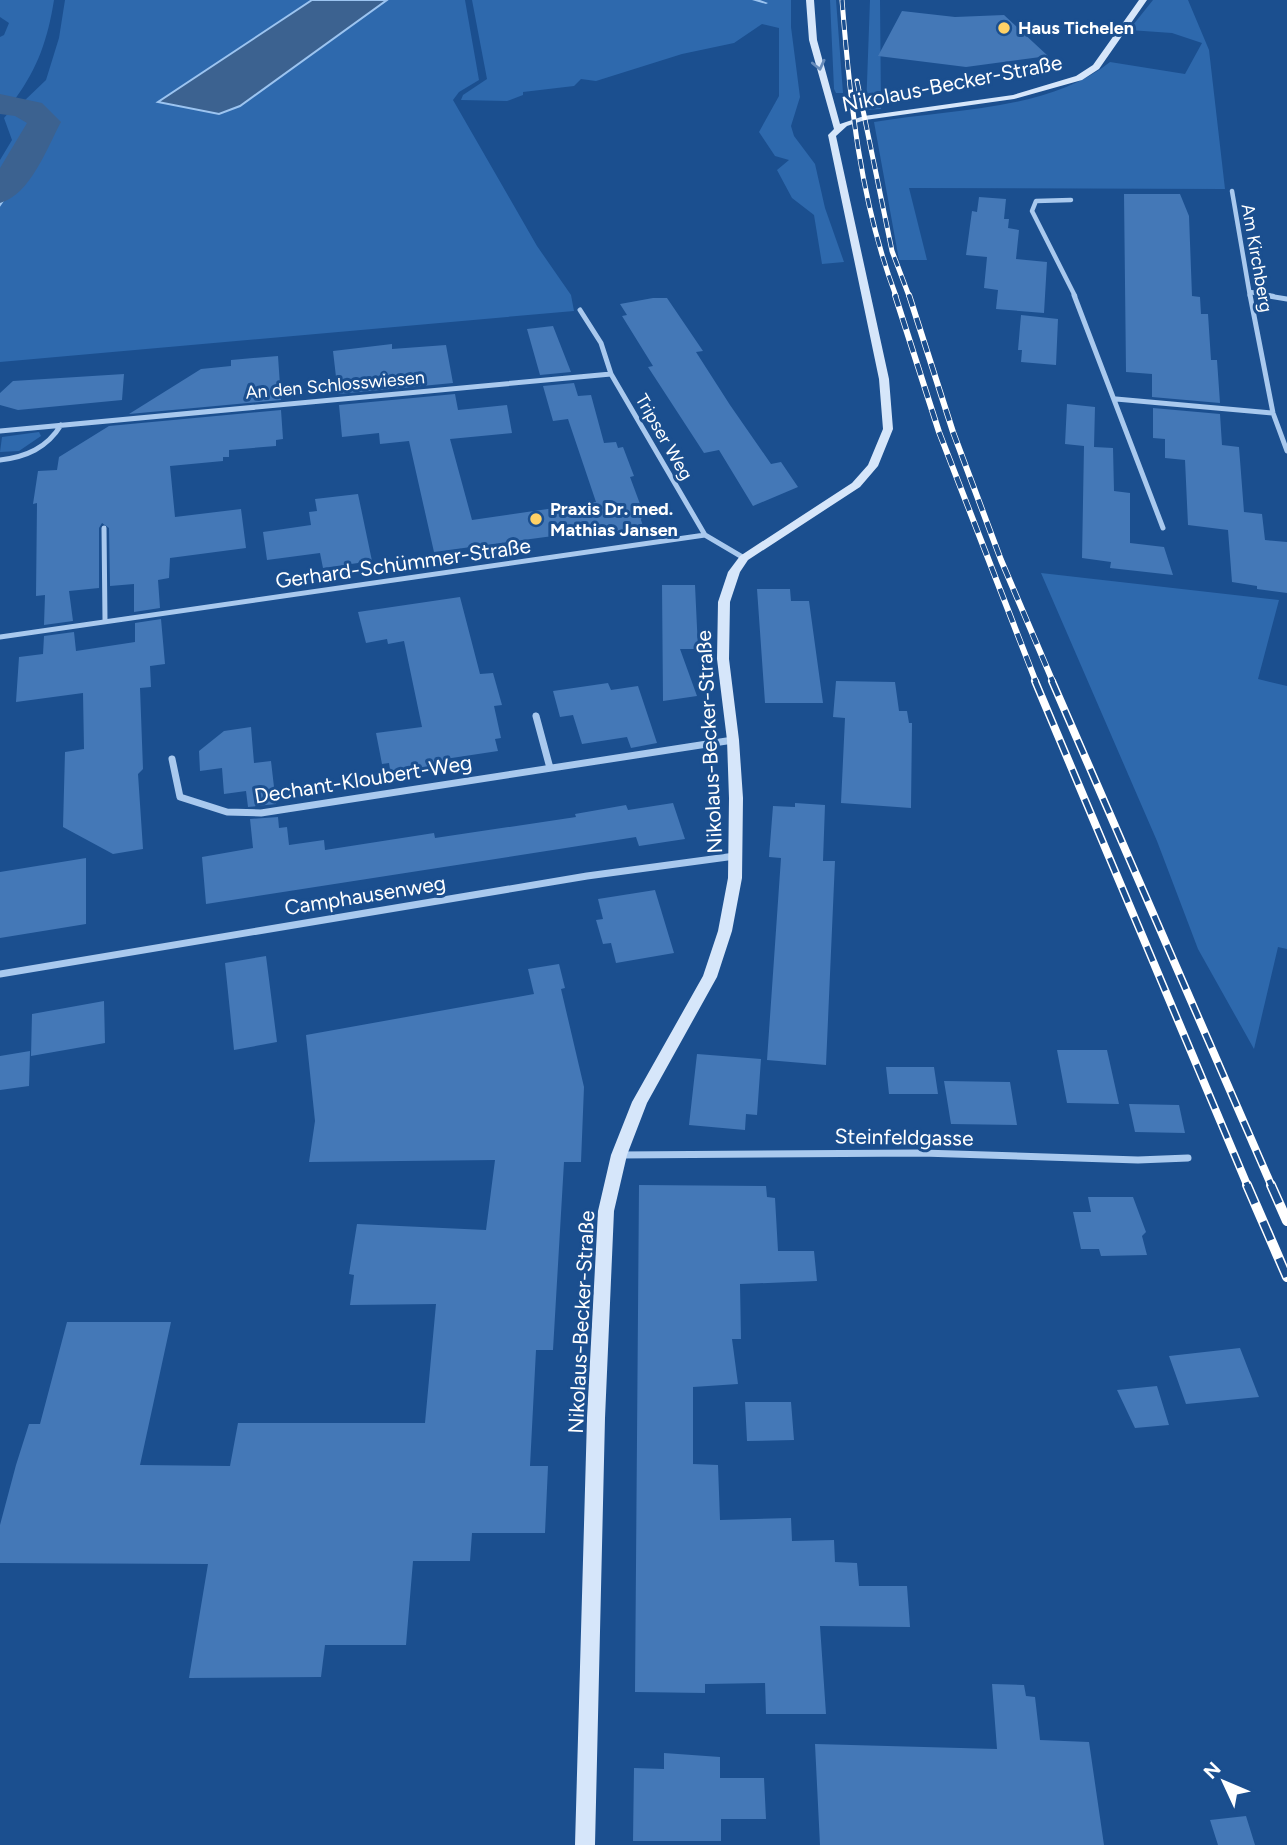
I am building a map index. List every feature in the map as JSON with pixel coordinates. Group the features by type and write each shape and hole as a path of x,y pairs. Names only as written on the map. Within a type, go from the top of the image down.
{"main road":[{"path":"810,0 813,40 837,128"},
{"name":"Nikolaus-Becker-Straße","path":"585,1845 602,1268 606,1211 619,1155 640,1102 710,977 725,931 736,856 733,740 723,659 724,602 734,572 744,558 856,485 873,467 888,429 884,379 832,135 837,128 864,118 1025,95 1079,78 1096,66 1143,0"}],"street":[{"name":"Am Kirchberg","path":"1232,191 1273,413 1287,452"},
{"path":"1071,200 1036,201 1032,211 1072,288 1163,527"},
{"path":"1250,292 1287,299"},
{"name":"Tripser Weg","path":"580,310 601,343 611,374 705,535 744,558"},
{"name":"An den Schlosswiesen","path":"0,431 611,374"},
{"path":"1116,399 1273,413"},
{"path":"0,460 26,456 57,435 61,425"},
{"path":"104,528 105,620"},
{"name":"Gerhard-Schümmer-Straße","path":"0,637 705,535"},
{"path":"536,716 550,768"},
{"name":"Dechant-Kloubert-Weg","path":"172,759 180,797 218,813 240,814 276,812 733,740"},
{"name":"Camphausenweg","path":"0,974 595,874 736,856"},
{"name":"Steinfeldgasse","path":"619,1155 922,1153 1139,1160 1188,1158"}],"shaded area":[{"path":"0,0 54,0 41,52 15,99 0,96 0,37 4,35 9,23 0,17"},
{"path":"65,0 465,0 479,80 459,92 453,100 537,246 571,295 574,311 0,362 0,205 35,155 54,119 34,106 22,103 46,80 59,38"},
{"path":"312,0 387,0 240,106 219,114 158,102"},
{"path":"472,0 791,0 791,27 800,97 791,126 794,136 815,164 825,208 844,262 822,264 814,215 792,198 777,170 789,160 775,156 759,132 779,96 779,28 762,24 734,43 682,54 596,81 581,79 574,86 523,92 523,95 507,101 461,100 463,95 487,79"},
{"path":"830,0 836,0 843,93 836,93 834,89"},
{"path":"870,0 880,0 881,109 866,110"},
{"path":"1153,0 1188,0 1209,50 1225,189 909,188 927,260 899,260 874,122 997,106 1028,99 1085,78 1110,62 1185,74 1202,43 1172,33 1129,30"},
{"path":"22,103 44,110 54,118 35,155 0,205 0,183 35,126 28,117 10,111"},
{"path":"10,111 28,117 35,126 0,183 0,160 12,140 4,118"},
{"path":"39,432 41,436 19,451 0,452 2,437"},
{"path":"1041,573 1279,600 1258,679 1287,686 1287,949 1278,947 1254,1049 1198,949 1157,841"}],"building":[{"path":"902,11 955,17 1004,15 1048,56 966,67 878,56"},
{"path":"1124,194 1180,194 1189,216 1192,296 1200,297 1201,314 1208,314 1211,360 1217,360 1220,403 1152,397 1152,374 1126,372"},
{"path":"979,197 1006,199 1004,219 1009,219 1008,228 1019,230 1016,259 1047,262 1044,313 996,309 998,290 984,288 987,257 966,255 972,211 977,212"},
{"path":"667,298 703,351 696,352 730,405 771,464 781,462 798,487 753,506 719,450 704,453 648,367 653,366 622,316 627,315 620,304"},
{"path":"1021,315 1058,319 1056,365 1021,362 1022,350 1018,350"},
{"path":"553,326 571,372 540,375 527,329"},
{"path":"392,344 392,349 446,345 453,383 338,394 333,351"},
{"path":"278,356 281,400 129,414 201,369 231,366 231,360"},
{"path":"124,374 122,400 18,410 0,405 0,393 13,381"},
{"path":"574,383 578,396 591,395 604,443 616,442 618,448 623,447 634,476 630,477 643,512 641,520 644,529 608,533 606,529 434,552 409,441 380,444 379,433 342,437 339,405 455,394 458,410 507,405 512,433 450,439 472,520 596,502 568,419 553,421 543,386"},
{"path":"1067,404 1095,407 1094,447 1113,448 1114,491 1130,493 1130,543 1164,547 1173,575 1110,568 1111,562 1082,558 1084,446 1065,444"},
{"path":"1153,408 1220,414 1222,445 1239,447 1244,512 1262,514 1265,540 1287,542 1287,593 1232,582 1228,530 1188,525 1185,460 1165,458 1165,439 1153,438"},
{"path":"281,410 283,439 276,440 276,446 229,450 229,457 223,457 223,461 170,466 175,517 241,509 246,548 170,558 169,578 158,580 160,608 134,612 134,584 110,586 109,528 102,523 99,528 99,588 69,591 73,621 44,625 45,595 36,596 37,503 33,504 38,471 57,470 59,457 109,426"},
{"path":"358,494 372,561 323,568 320,553 267,560 263,532 311,525 309,512 317,511 315,499"},
{"path":"662,585 695,585 698,649 680,649 697,696 663,701"},
{"path":"757,589 790,589 791,601 809,601 823,703 765,703"},
{"path":"460,597 480,674 493,673 502,705 494,706 501,738 495,739 498,751 445,759 447,768 391,776 389,763 382,764 376,733 422,727 404,641 388,644 387,639 366,643 358,612"},
{"path":"161,619 165,664 150,666 151,687 140,688 143,769 138,774 143,849 113,854 63,827 65,752 84,749 83,693 16,702 19,657 43,654 44,636 74,632 76,651 135,642 135,623"},
{"path":"836,681 895,682 899,711 907,711 909,723 912,723 911,808 841,803 845,718 833,717"},
{"path":"608,683 611,690 638,686 657,743 631,748 627,737 582,744 573,715 560,717 553,691"},
{"path":"251,727 254,763 271,761 276,804 248,807 246,791 224,794 222,768 200,771 199,751 224,731"},
{"path":"673,803 685,839 639,846 636,837 206,904 202,857 253,848 250,819 278,817 279,828 287,827 289,845 324,840 325,850 434,833 435,838 576,817 575,814 626,805 628,810"},
{"path":"795,803 825,805 823,861 835,861 826,1065 767,1060 781,858 769,857 773,806 795,807"},
{"path":"86,858 86,924 0,938 0,872"},
{"path":"655,890 674,953 616,963 611,943 603,944 596,920 603,919 598,899"},
{"path":"266,956 277,1042 234,1050 225,963"},
{"path":"559,964 565,988 561,989 584,1087 581,1162 564,1162 553,1350 536,1350 530,1466 548,1466 545,1533 472,1533 470,1561 413,1561 406,1645 325,1645 321,1677 189,1678 208,1564 0,1563 0,1525 16,1465 29,1424 40,1424 67,1322 171,1322 140,1465 230,1466 238,1423 425,1423 436,1304 350,1305 354,1275 349,1274 357,1224 486,1230 495,1160 309,1162 315,1121 306,1035 534,994 528,969"},
{"path":"104,1001 105,1043 31,1056 32,1014"},
{"path":"1057,1050 1107,1050 1119,1104 1067,1103"},
{"path":"30,1051 29,1086 0,1090 0,1056"},
{"path":"697,1054 761,1059 757,1115 746,1114 745,1130 689,1125"},
{"path":"886,1067 934,1067 938,1094 889,1094"},
{"path":"944,1081 1010,1082 1017,1125 951,1124"},
{"path":"1129,1104 1179,1105 1185,1133 1135,1132"},
{"path":"639,1185 766,1186 767,1197 775,1198 778,1251 814,1251 817,1281 740,1284 741,1339 732,1339 738,1384 693,1387 693,1464 718,1465 720,1520 791,1518 792,1541 834,1540 835,1562 857,1563 859,1586 907,1586 910,1627 820,1626 826,1714 766,1714 765,1683 705,1684 705,1693 635,1692"},
{"path":"1088,1197 1133,1197 1146,1232 1142,1236 1147,1255 1101,1256 1099,1249 1081,1249 1073,1212 1091,1212"},
{"path":"1240,1348 1259,1397 1186,1404 1169,1356"},
{"path":"1157,1386 1169,1425 1135,1428 1117,1390"},
{"path":"745,1402 791,1402 794,1440 747,1441"},
{"path":"992,1684 1024,1685 1026,1696 1035,1697 1040,1740 1089,1742 1104,1845 820,1845 815,1744 997,1749"},
{"path":"664,1753 720,1757 720,1778 764,1778 766,1819 721,1819 721,1841 633,1841 634,1768 664,1769"},
{"path":"1246,1816 1255,1845 1218,1845 1210,1820"}],"waterway":[{"path":"754,0 766,3"},
{"path":"0,104 31,110 44,122 22,163 0,192"}],"railway":[{"path":"842,0 858,150 874,224 896,296"},
{"path":"857,81 892,251 909,296"},
{"path":"895,295 939,432 1036,682"},
{"path":"909,295 953,432 1001,560 1053,682"},
{"path":"1035,681 1248,1187"},
{"path":"1052,681 1272,1187"},
{"path":"1247,1185 1287,1277"},
{"path":"1271,1185 1287,1221"}],"place":[{"name":"Haus Tichelen","path":"1004,28"},
{"name":"Praxis Dr. med. Mathias Jansen","path":"536,519"}]}
